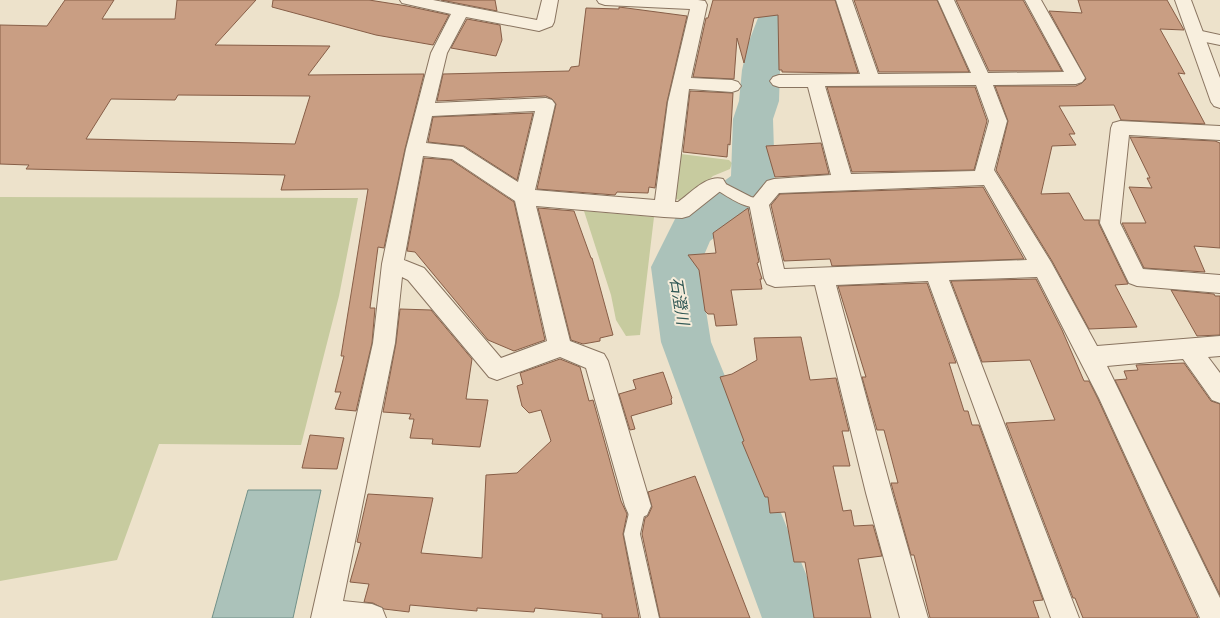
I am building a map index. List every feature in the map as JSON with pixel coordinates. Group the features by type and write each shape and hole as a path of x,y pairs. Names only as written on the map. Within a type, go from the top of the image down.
{"street":[{"path":"408,0 539,26 546,22 550,0"},
{"path":"605,0 699,5 677,102 664,209"},
{"path":"844,0 871,80"},
{"path":"946,0 982,78 998,121 984,170 1044,268 1091,357 1215,618"},
{"path":"779,81 1076,78 1033,0"},
{"path":"1183,0 1197,35 1220,102"},
{"path":"372,618 326,616 384,343 394,264 416,149 439,53 461,10"},
{"path":"1197,35 1220,40"},
{"path":"816,81 843,182"},
{"path":"682,82 732,86"},
{"path":"426,110 546,104 524,197 560,347"},
{"path":"1220,133 1120,128 1110,223 1137,277 1220,284"},
{"path":"416,149 456,152 524,197 682,210 720,186"},
{"path":"989,178 843,182 774,186 754,202 775,278 1044,268"},
{"path":"394,264 416,274 497,370 560,347 596,361 638,506"},
{"path":"936,273 1065,618"},
{"path":"823,276 877,486 914,618"},
{"path":"1091,357 1220,346"},
{"path":"1189,349 1220,392"}],"lane":[{"path":"720,186 754,202"},
{"path":"638,506 632,534 650,618"}],"green space":[{"path":"681,154 729,160 732,163 730,169 713,176 687,201 674,199"},
{"path":"0,197 358,198 339,296 301,445 159,444 117,560 0,581"},
{"path":"584,211 654,217 640,335 626,336 616,320 611,295"}],"water":[{"path":"248,490 321,490 293,618 212,618"}],"building":[{"path":"65,0 114,0 102,19 175,19 177,0 256,0 215,45 330,46 308,75 424,74 405,149 384,248 378,247 370,308 375,308 372,343 356,411 335,409 341,392 335,392 344,356 341,356 368,189 281,190 285,175 26,169 29,165 0,164 0,25 47,26","holes":["178,95 310,96 295,144 86,139 111,99 175,100"]},
{"path":"273,0 369,0 449,15 433,45 376,35 272,7"},
{"path":"441,0 495,0 497,11"},
{"path":"713,0 835,0 858,73 782,72 782,70 779,70 778,15 754,18 744,63 737,38 734,79 693,77 706,18 708,18"},
{"path":"854,0 937,0 969,72 879,72"},
{"path":"956,0 1023,0 1062,71 989,71"},
{"path":"1078,0 1167,0 1184,30 1160,29 1185,74 1178,73 1205,124 1121,120 1114,105 1059,106 1075,134 1069,134 1076,145 1052,146 1041,194 1069,193 1084,220 1099,220 1099,224 1128,284 1115,285 1137,327 1089,329 1052,261 996,170 1008,121 995,86 1076,86 1086,79 1049,11 1082,13"},
{"path":"619,7 687,16 667,102 655,188 649,187 648,193 617,192 615,195 537,189 556,104 552,99 546,96 437,101 443,74 569,71 571,67 579,66 586,8 619,9"},
{"path":"467,19 500,25 502,40 496,56 451,48"},
{"path":"827,87 975,87 987,121 974,170 852,172"},
{"path":"690,91 733,93 730,145 728,144 727,157 683,152"},
{"path":"533,113 517,180 464,146 428,142 433,117"},
{"path":"1130,137 1215,141 1220,143 1220,248 1194,246 1205,272 1144,268 1122,223 1146,223 1129,187 1152,188 1147,178 1150,178"},
{"path":"821,143 829,174 775,177 766,146"},
{"path":"424,158 451,160 514,202 545,340 514,351 488,340 415,252 407,251"},
{"path":"983,187 1024,259 832,266 830,259 784,261 771,205 780,194"},
{"path":"538,208 574,211 592,258 613,335 600,338 600,341 583,344 571,340"},
{"path":"748,208 759,262 757,263 762,279 760,279 762,289 731,290 737,325 716,326 714,314 708,314 705,311 699,270 688,255 716,253 713,233"},
{"path":"1036,279 1062,330 1084,381 1089,381 1098,399 1198,618 1083,618 1075,598 1073,598 1006,423 1055,420 1030,360 982,362 951,281"},
{"path":"927,283 956,363 949,363 964,411 968,411 972,425 979,425 1043,600 1033,601 1039,618 930,618 914,555 911,555 891,483 898,483 884,430 877,430 862,377 866,377 838,286"},
{"path":"1171,290 1214,294 1215,296 1220,296 1220,335 1197,336"},
{"path":"400,309 431,310 472,359 466,399 488,400 480,447 432,444 433,439 410,438 414,419 409,419 411,414 383,412 396,343"},
{"path":"801,337 810,380 836,378 849,431 842,431 850,466 833,466 843,511 851,510 854,526 873,525 882,556 858,559 871,618 814,618 805,562 794,562 785,512 770,513 768,497 765,497 742,442 744,441 720,377 732,374 757,360 754,338"},
{"path":"560,359 580,367 589,401 593,400 621,501 627,514 623,534 639,618 602,618 602,614 535,608 534,612 477,608 477,611 410,605 409,612 384,609 373,603 364,602 369,584 350,582 361,543 357,542 368,494 433,498 421,553 482,558 486,475 517,473 551,441 541,410 529,413 522,406 517,386 523,384 520,373"},
{"path":"1184,363 1211,401 1220,404 1220,595 1115,380 1127,379 1124,371 1138,370 1136,365"},
{"path":"663,372 672,398 672,404 631,416 635,429 630,430 619,394 636,389 633,380"},
{"path":"310,435 344,438 337,469 302,468"},
{"path":"695,476 750,618 660,618 642,534 645,518 648,516 652,507 648,492"}],"waterway":[{"name":"石澄川","path":"777,0 776,18 767,44 761,70 759,101 753,119 753,183 692,230 675,267 686,342 793,618"}]}
